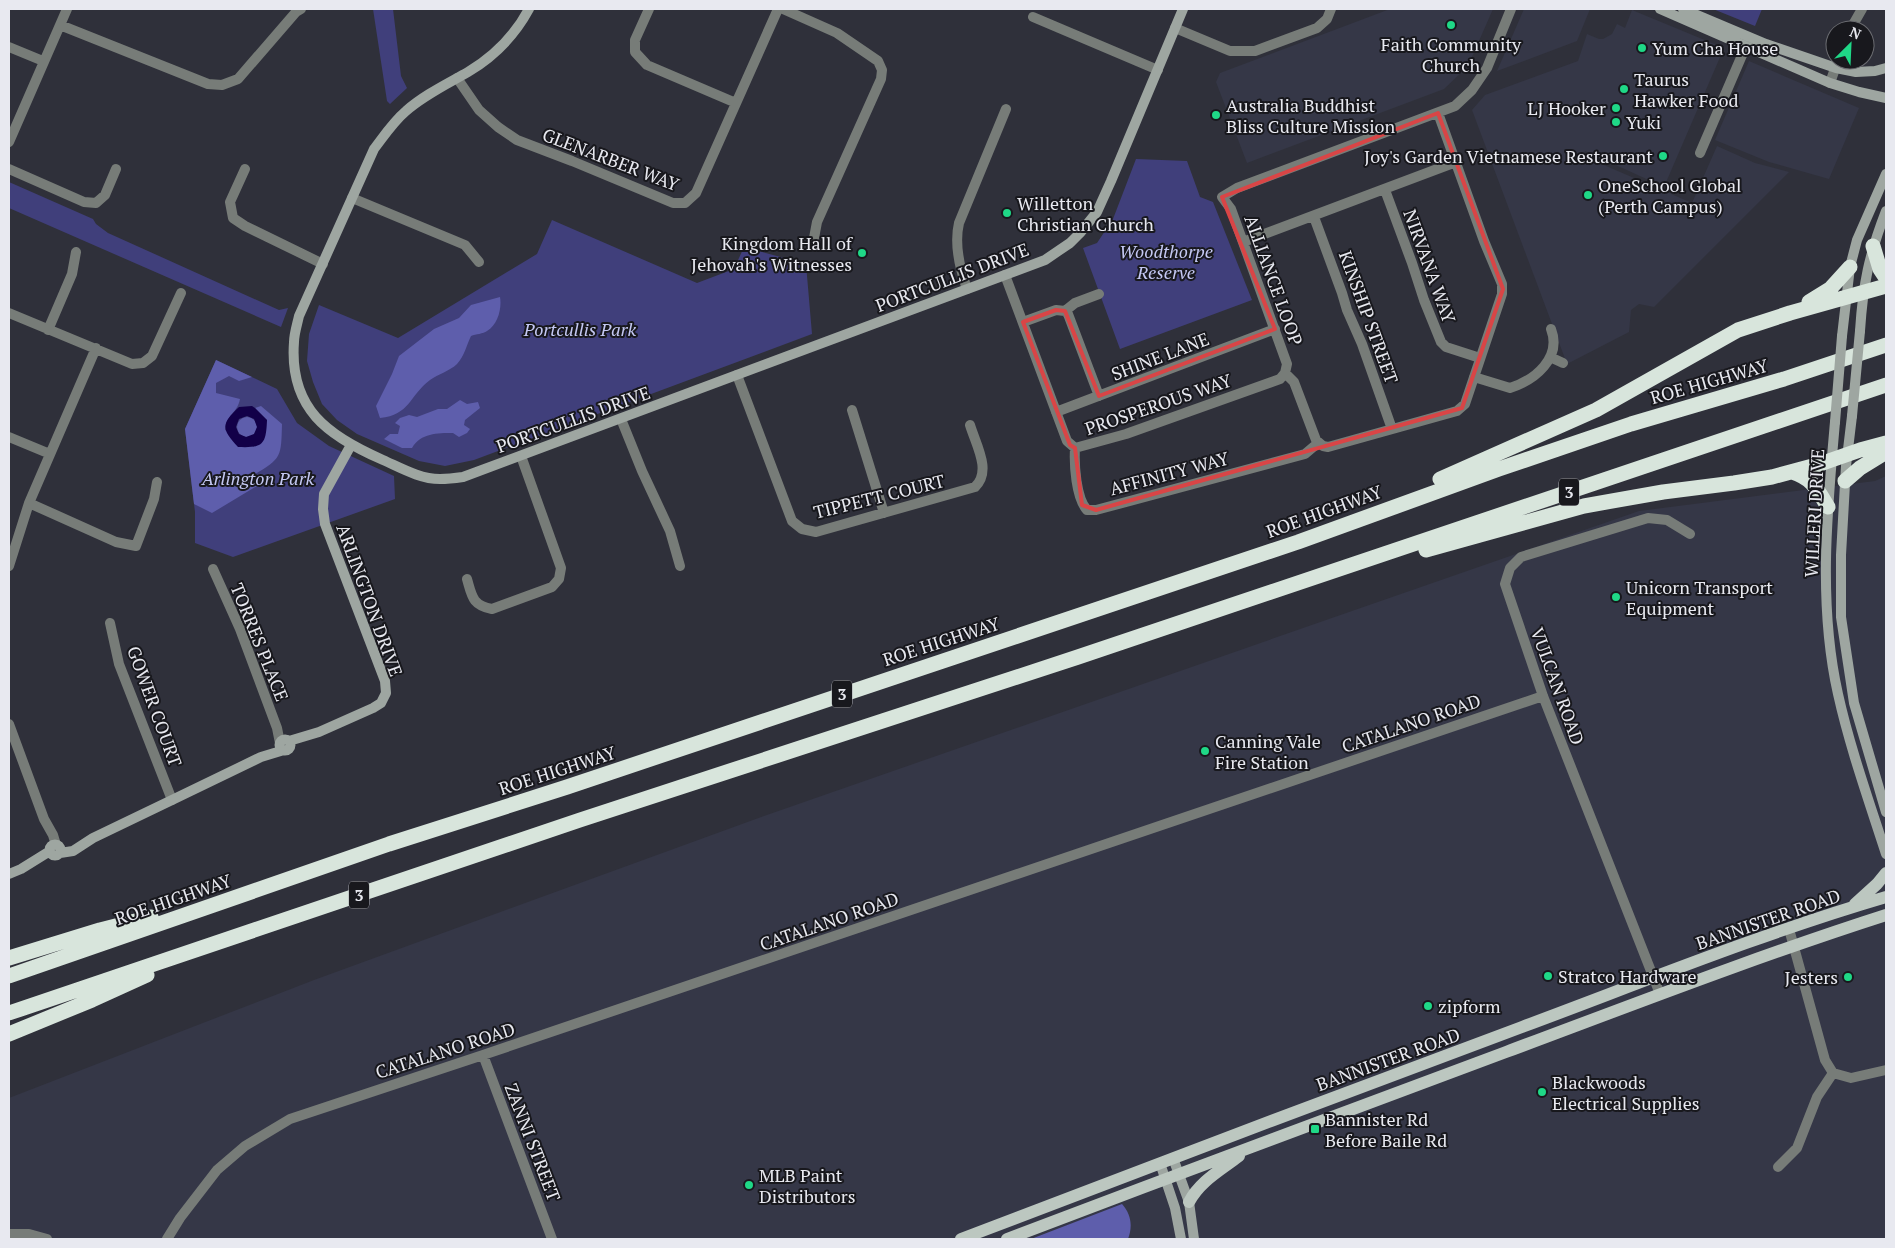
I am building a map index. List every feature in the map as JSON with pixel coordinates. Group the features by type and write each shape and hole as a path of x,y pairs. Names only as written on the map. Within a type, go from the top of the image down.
{"highway":[{"path":"1873,246 1880,269 1886,278"},
{"path":"1790,313 1830,289 1850,267"},
{"path":"1298,542 1370,505 1458,472 1596,410 1738,330 1846,296 1886,286"},
{"name":"ROE HIGHWAY","path":"9,976 379,847 566,787 1298,542 1499,469 1631,424 1784,379 1886,345"},
{"name":"3","path":"9,1013 580,820 1252,599 1886,385"},
{"path":"1252,599 1584,506 1792,472 1886,443"},
{"path":"1845,481 1860,468 1886,452"},
{"path":"1792,472 1805,476 1828,507"},
{"path":"9,958 100,930 240,895"},
{"path":"9,1034 92,1000 222,942"}],"main road":[{"path":"1851,908 1886,873"},
{"name":"BANNISTER ROAD","path":"961,1239 1653,978 1789,929 1886,897"},
{"name":"BANNISTER ROAD","path":"1008,1239 1179,1173 1660,994 1793,945 1886,915"},
{"path":"1189,1202 1201,1184 1248,1148"}],"street":[{"path":"9,142 66,9"},
{"path":"60,24 208,84 222,85 238,79 301,9"},
{"name":"PORTCULLIS DRIVE","path":"529,9 520,24 497,50 470,70 421,99 389,127 374,149 299,316 294,342 294,364 300,389 308,408 322,425 339,439 419,476 440,479 463,477 1045,260 1080,233 1097,212 1183,9"},
{"path":"649,9 636,40 635,52 647,65 736,103"},
{"name":"GLENARBER WAY","path":"457,78 479,110 498,127 517,140 673,203 685,203 696,193 778,9"},
{"path":"783,9 837,33 878,61 882,70 881,79 817,222 814,238"},
{"path":"1175,28 1230,51 1255,51 1317,28 1328,20 1331,9"},
{"path":"1318,443 1328,447 1462,408 1502,294 1502,284 1484,241 1438,113 1455,106 1475,87 1487,68 1511,9"},
{"path":"1660,9 1748,42 1825,61"},
{"path":"1683,9 1830,83 1886,98"},
{"path":"1856,20 1862,9"},
{"path":"1033,18 1158,70"},
{"path":"1700,153 1748,42"},
{"path":"9,46 43,62"},
{"path":"1851,70 1856,72 1875,71 1886,68"},
{"path":"1830,83 1835,70"},
{"path":"967,289 957,245 959,222 1006,109"},
{"name":"ALLIANCE LOOP","path":"1318,443 1294,382 1286,373 1287,364 1275,329 1231,209 1222,197 1237,188 1438,113"},
{"path":"1243,242 1456,162"},
{"path":"9,169 84,202 96,203 105,195 116,169"},
{"path":"245,169 230,202 233,218 245,226 323,264"},
{"name":"WILLERI DRIVE","path":"1886,174 1857,240 1850,267 1831,460 1825,550 1831,651 1836,685 1858,769 1886,854"},
{"name":"NIRVANA WAY","path":"1385,190 1441,342 1446,347 1480,358"},
{"path":"352,198 465,245 479,262"},
{"name":"WILLERI DRIVE","path":"1886,211 1873,246 1863,292 1845,481 1839,583 1840,617 1844,650 1854,703 1886,812"},
{"name":"KINSHIP STREET","path":"1314,216 1392,429"},
{"path":"48,330 72,274 76,252"},
{"name":"PROSPEROUS WAY","path":"1005,275 1067,441 1075,448 1126,434 1280,378 1286,373"},
{"path":"9,314 132,364 143,363 152,356 182,293"},
{"path":"1022,322 1056,310 1065,310 1075,302 1099,294"},
{"path":"1065,310 1099,396"},
{"name":"SHINE LANE","path":"1056,412 1275,329"},
{"path":"1474,377 1510,388 1538,373 1546,366 1550,358 1554,337 1551,329"},
{"path":"9,566 29,503 96,348"},
{"path":"1550,358 1563,363"},
{"name":"TIPPETT COURT","path":"737,375 792,521 802,529 816,532 968,490 980,483 984,470 970,425"},
{"path":"852,410 884,513"},
{"path":"621,418 642,471 670,531 680,566"},
{"path":"9,437 50,454"},
{"name":"AFFINITY WAY","path":"1075,448 1074,458 1078,493 1082,504 1087,510 1096,510 1305,454 1318,443"},
{"name":"ARLINGTON DRIVE","path":"9,874 48,861 55,850 92,838 285,745 309,739 319,732 381,703 386,693 385,681 325,524 323,509 324,494 351,445"},
{"path":"467,580 474,600 481,607 492,609 552,587 559,579 561,568 521,456"},
{"path":"29,503 116,542 136,546 154,499 157,482"},
{"name":"VULCAN ROAD","path":"1660,994 1543,696 1505,584 1510,568 1522,557 1648,518 1667,520 1690,534"},
{"name":"TORRES PLACE","path":"212,569 240,629 285,745"},
{"name":"GOWER COURT","path":"110,623 119,664 172,800"},
{"name":"CATALANO ROAD","path":"167,1239 180,1218 218,1170 245,1146 290,1119 483,1056 1543,696"},
{"path":"9,724 44,818 53,835 55,850"},
{"path":"1789,929 1825,1060 1833,1073 1851,1078 1886,1070"},
{"name":"ZANNI STREET","path":"483,1056 552,1239"},
{"path":"1778,1166 1797,1148 1817,1097 1833,1073"},
{"path":"1173,1158 1189,1202 1194,1239"},
{"path":"1160,1163 1175,1208 1181,1239"},
{"path":"9,1234 29,1234 48,1239"}],"highlighted area":[{"path":"1438,113 1503,289 1462,408 1096,510 1082,505 1075,448 1070,445 1023,322 1056,310 1065,311 1099,396 1275,329 1222,197"}],"shaded area":[{"path":"1390,9 1493,9 1468,66 1444,89 1247,163 1216,82 1220,73"},
{"path":"1524,9 1590,9 1577,41 1497,71"},
{"name":"OneSchool Global (Perth Campus)","path":"1632,10 1724,48 1664,187 1585,151 1583,156 1692,203 1717,146 1755,163 1789,172 1654,307 1639,304 1631,310 1629,332 1567,364 1472,110 1485,95 1578,61 1587,34 1603,39 1612,34 1617,24 1625,28"},
{"path":"1749,61 1859,108 1829,179 1769,162 1715,140"},
{"path":"500,297 500,311 494,325 485,332 471,336 457,364 430,380 398,413 380,418 376,406 399,356 434,329 459,318 471,305"},
{"path":"216,360 252,377 239,381 229,376 216,383 216,393 240,399 237,408 226,424 225,430 254,447 267,420 255,408 261,406 282,424 278,456 269,465 252,476 257,486 212,513 194,504 185,429"},
{"path":"460,400 467,404 478,402 480,408 465,420 464,425 470,429 467,433 459,437 453,433 430,435 420,439 412,448 402,448 384,439 390,434 398,434 400,426 395,423 400,418 409,415 417,417 438,409 447,409"},
{"path":"252,406 267,420 266,435 262,443 253,447 238,447 228,436 225,427 226,422 239,407","holes":["247,416 254,419 257,427 254,434 246,437 239,434 236,427 239,419"]},
{"path":"243,417 251,417 257,423 257,431 251,437 243,437 237,431 237,423"},
{"path":"1886,476 1886,1239 9,1239 9,1098 314,980 764,816 1639,511 1875,481"},
{"path":"1122,1204 1130,1220 1128,1239 1031,1239"}],"green space":[{"path":"373,9 393,9 401,76 407,88 390,104 387,101"},
{"path":"1713,9 1762,9 1755,26"},
{"name":"Woodthorpe Reserve","path":"1136,159 1187,161 1200,197 1213,202 1252,300 1120,349 1083,248 1097,243 1113,219"},
{"path":"9,182 93,219 96,224 108,233 279,310 288,308 281,327 9,208"},
{"name":"Portcullis Park","path":"552,220 697,283 734,269 744,247 806,264 812,334 474,460 445,466 419,461 357,434 337,420 322,404 307,361 309,334 319,305 398,338 537,254"},
{"name":"Arlington Park","path":"216,360 277,389 297,423 329,446 394,476 395,499 233,557 195,543 195,512 185,429"}],"place":[{"name":"Faith Community Church","path":"1451,25"},
{"name":"Yum Cha House","path":"1642,48"},
{"name":"Taurus Hawker Food","path":"1624,89"},
{"name":"LJ Hooker","path":"1616,108"},
{"name":"Australia Buddhist Bliss Culture Mission","path":"1216,115"},
{"name":"Yuki","path":"1616,122"},
{"name":"Joy's Garden Vietnamese Restaurant","path":"1663,156"},
{"name":"OneSchool Global (Perth Campus)","path":"1588,195"},
{"name":"Willetton Christian Church","path":"1007,213"},
{"name":"Kingdom Hall of Jehovah's Witnesses","path":"862,253"},
{"name":"Unicorn Transport Equipment","path":"1616,597"},
{"name":"Canning Vale Fire Station","path":"1205,751"},
{"name":"Stratco Hardware","path":"1548,976"},
{"name":"Jesters","path":"1848,977"},
{"name":"zipform","path":"1428,1006"},
{"name":"Blackwoods Electrical Supplies","path":"1542,1092"},
{"name":"Bannister Rd Before Baile Rd","path":"1315,1129"},
{"name":"MLB Paint Distributors","path":"749,1185"}]}
